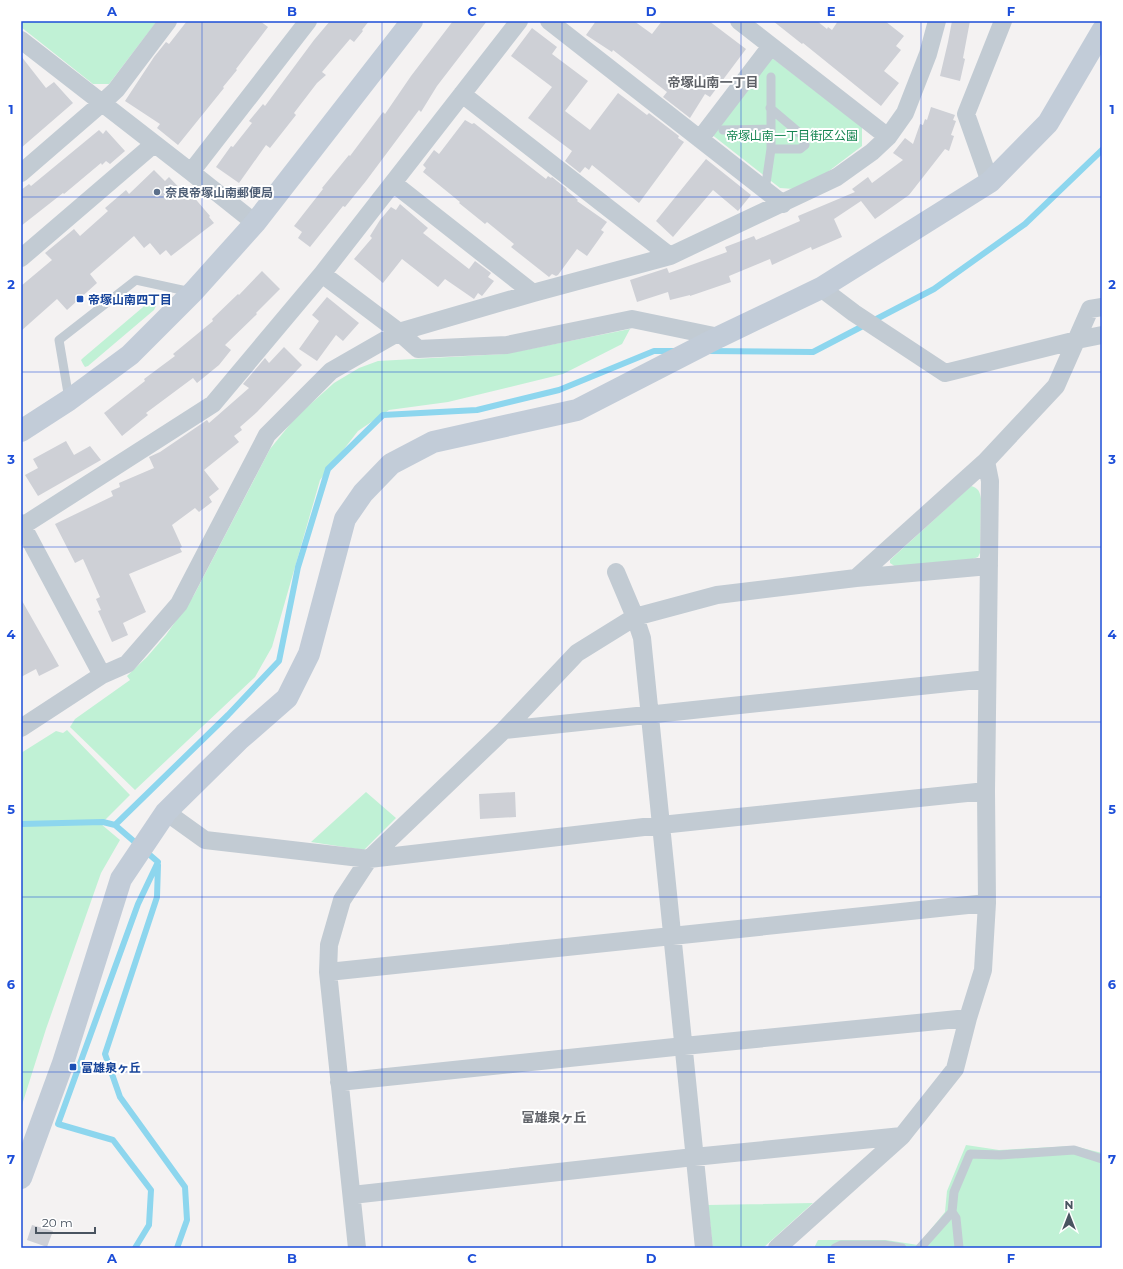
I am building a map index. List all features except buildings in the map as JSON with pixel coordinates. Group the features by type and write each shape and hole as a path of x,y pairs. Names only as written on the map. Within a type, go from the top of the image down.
{"street":[{"path":"21,173 116,90 168,21"},
{"path":"191,172 308,21"},
{"path":"21,431 69,400 130,355 193,292 255,223 412,21"},
{"path":"102,675 21,525 213,404 322,274 519,21"},
{"path":"549,21 783,204"},
{"path":"739,21 888,137"},
{"path":"990,182 966,114 1002,21"},
{"path":"21,728 102,675 127,664 179,604 267,435 331,371 399,332 533,293 670,256 783,204 837,177 872,152 888,137 904,113 928,54 932,24"},
{"path":"21,1178 63,1063 121,879 166,812 240,739 287,698 309,654 345,519 363,493 392,464 433,442 577,410 719,337 821,288 990,182 1048,123 1102,31"},
{"path":"21,40 255,223"},
{"path":"700,138 771,46"},
{"path":"462,94 670,256"},
{"path":"21,258 154,144"},
{"path":"393,183 533,293"},
{"path":"322,274 399,332 418,349 507,345 632,319 719,337"},
{"path":"821,288 854,313 945,373 1076,340 1102,335"},
{"path":"856,578 986,461 1056,386 1090,310 1102,307"},
{"path":"777,1248 902,1136 955,1069 968,1018 983,970 987,903 986,791 990,481 986,461"},
{"path":"357,1248 328,972 329,945 342,900 369,859 504,730 577,653 635,617 717,595 856,578 989,566"},
{"path":"616,572 642,638 704,1248"},
{"path":"504,730 987,680"},
{"path":"166,812 205,840 369,859 661,825 986,791"},
{"path":"328,972 987,903"},
{"path":"339,1082 968,1018"},
{"path":"352,1195 694,1157 902,1136"}],"lane":[{"path":"766,190 771,149 771,77"},
{"path":"770,108 803,136 805,145 800,149 771,149"},
{"path":"723,130 771,129"},
{"path":"69,400 59,340 136,280 193,292"},
{"path":"920,1248 952,1212 954,1192 970,1154 1000,1155 1074,1150 1102,1159"},
{"path":"952,1212 956,1218 959,1248"},
{"path":"835,1248 841,1245 884,1245 902,1248"}],"green space":[{"path":"21,21 157,21 109,84 93,84 21,27"},
{"name":"帝塚山南一丁目街区公園","path":"771,57 862,127 862,146 825,174 794,189 780,188 711,134"},
{"path":"149,302 154,303 156,306 154,310 85,367 81,360"},
{"path":"630,329 622,344 563,374 448,402 389,410 358,431 320,480 272,647 255,677 135,790 70,727 75,719 130,680 127,676 147,657 166,635 194,595 270,449 296,417 334,383 359,368 378,361 504,354"},
{"path":"971,486 978,490 981,499 980,553 978,557 970,560 896,567 890,563 890,560"},
{"path":"67,730 130,795 101,824 120,840 101,873 46,1029 21,1108 21,753 56,731 63,733"},
{"path":"366,792 396,818 364,850 311,842"},
{"path":"966,1145 999,1150 1074,1146 1102,1153 1102,1248 814,1248 818,1240 886,1240 918,1245 945,1212 947,1191"},
{"path":"813,1203 763,1248 713,1248 708,1205"}],"waterway":[{"path":"707,351 813,352 934,289 1025,224 1102,150"},
{"path":"135,1248 149,1225 151,1190 113,1140 58,1124 138,904 158,862 115,825 228,715 279,661 298,567 328,469 383,415 477,410 559,390 654,351 676,351"},
{"path":"21,824 103,822 115,825"},
{"path":"158,865 157,897 105,1054 120,1097 185,1187 187,1220 177,1248"}],"place":[{"name":"奈良帝塚山南郵便局","path":"157,192"},
{"name":"帝塚山南四丁目","path":"80,299"},
{"name":"富雄泉ヶ丘","path":"73,1067"}],"district":[{"name":"帝塚山南一丁目","path":"713,82"},
{"name":"富雄泉ヶ丘","path":"554,1117"}]}
